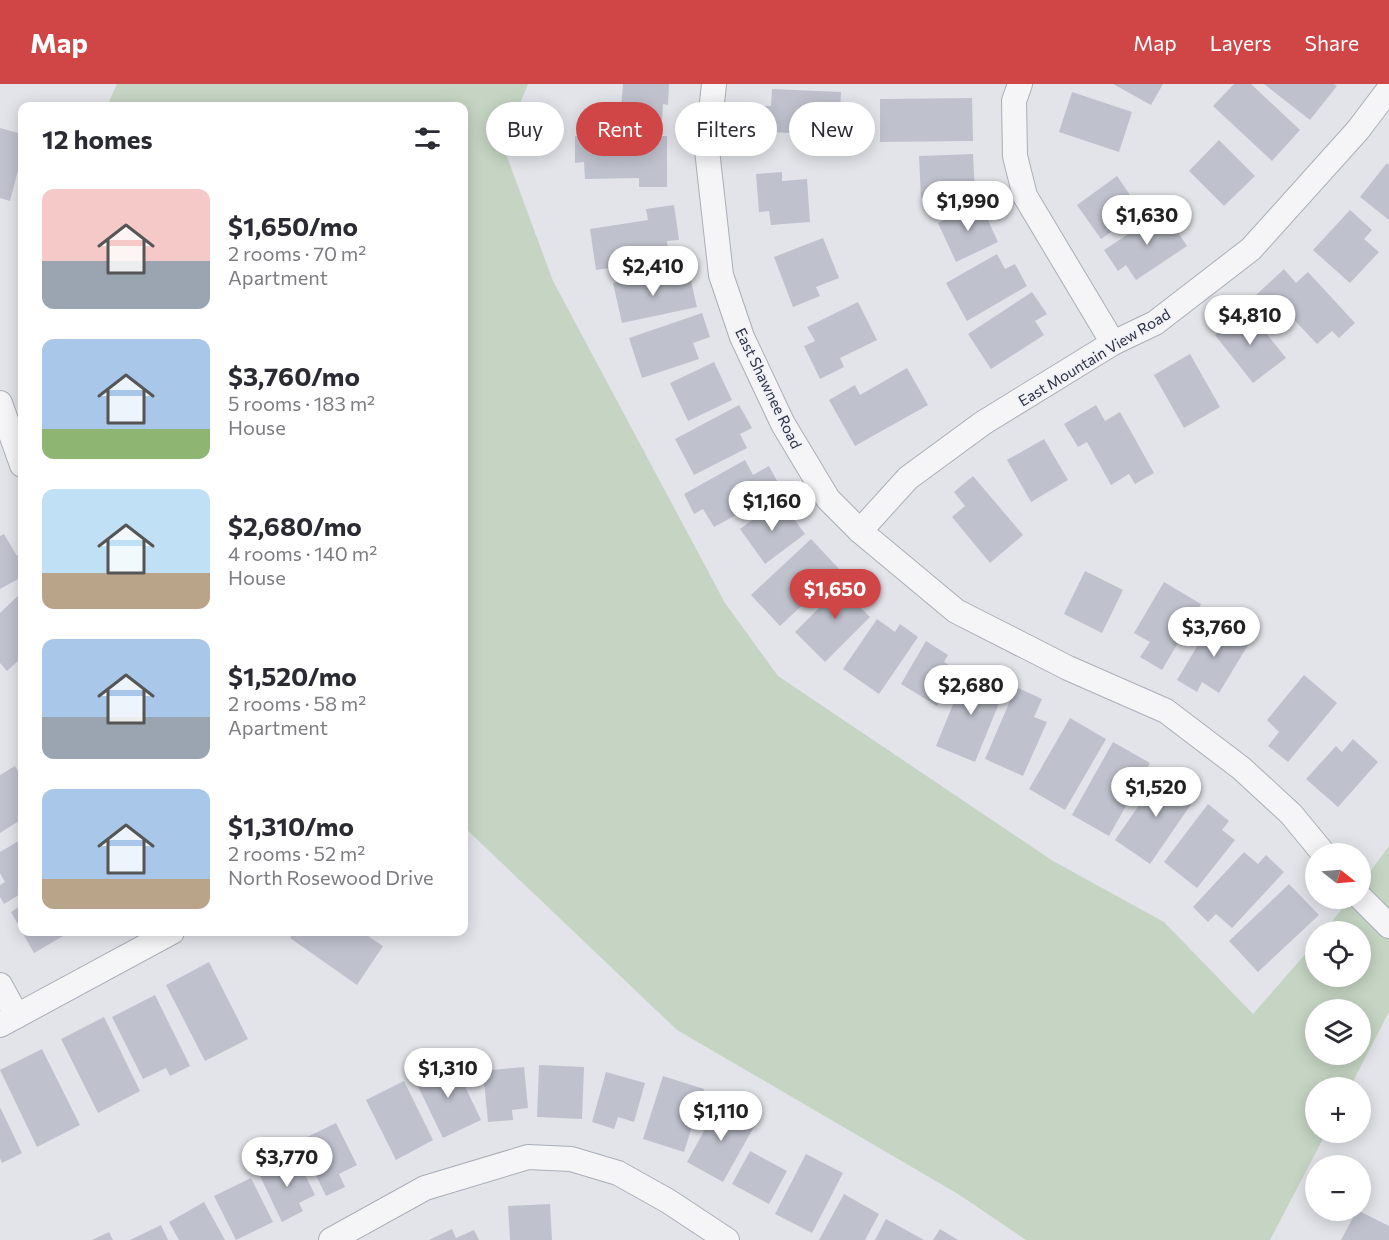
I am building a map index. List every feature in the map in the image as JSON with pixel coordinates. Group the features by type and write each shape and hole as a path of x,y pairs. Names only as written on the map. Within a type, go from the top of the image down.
{"street":[{"name":"East Shawnee Road","path":"714,84 707,150 722,275 742,337 783,424 828,499 860,531 956,611 1068,668 1166,711 1241,768 1291,814 1315,843"},
{"path":"1020,84 1014,101 1015,156 1025,196 1113,343"},
{"name":"East Mountain View Road","path":"860,531 908,478 983,423 1113,343 1155,323 1251,249 1358,130 1389,89"},
{"path":"0,403 18,454"},
{"path":"1371,908 1389,926"},
{"path":"0,985 8,1021 165,936"},
{"path":"331,1240 425,1188 528,1157 571,1159 618,1173 668,1201 727,1240"}],"green space":[{"path":"117,84 528,84 521,102 486,102 486,156 507,156 553,281 725,603 778,676 1053,861 1164,922 1253,1014 1305,954 1305,987 1371,987 1371,921 1332,921 1342,909 1371,909 1371,870 1389,846 1389,1012 1371,1047 1371,999 1305,999 1305,1065 1361,1065 1355,1077 1305,1077 1305,1143 1321,1143 1314,1155 1305,1155 1305,1173 1270,1240 1026,1240 958,1194 677,1030 468,831 468,102 109,102"}],"building":[{"path":"623,84 669,84 668,105 663,102 622,102"},
{"path":"1113,84 1163,84 1151,105"},
{"path":"1234,84 1251,84 1300,130 1272,161 1213,106"},
{"path":"1264,84 1334,84 1337,86 1310,120"},
{"path":"772,89 841,92 841,102 789,102 789,133 777,132 777,102 771,102"},
{"path":"1072,92 1132,112 1119,152 1059,132"},
{"path":"972,98 973,141 880,142 880,99"},
{"path":"0,128 18,133 18,170 10,201 0,198"},
{"path":"575,136 576,156 663,156 663,136 667,136 667,187 639,187 639,178 585,179 584,162 575,163"},
{"path":"1219,140 1255,176 1224,206 1189,171"},
{"path":"973,154 975,195 921,198 919,156"},
{"path":"1387,163 1389,165 1389,220 1360,197"},
{"path":"782,172 782,181 807,179 810,222 771,225 769,211 759,212 756,174"},
{"path":"1117,176 1141,211 1101,239 1077,205"},
{"path":"980,203 998,242 956,262 938,223"},
{"path":"674,205 679,240 667,241 669,259 596,270 590,229 648,220 646,209"},
{"path":"1350,210 1372,230 1364,239 1379,252 1350,283 1313,250"},
{"path":"1164,211 1187,246 1136,280 1126,265 1118,271 1104,250"},
{"path":"823,238 839,278 816,287 820,296 793,307 774,257"},
{"path":"997,254 1005,269 1015,264 1027,286 967,321 946,283"},
{"path":"1284,269 1296,283 1308,272 1355,323 1339,338 1332,331 1317,344 1283,308 1275,315 1256,295"},
{"path":"670,270 673,285 691,281 697,307 622,323 613,283"},
{"path":"1032,292 1047,314 1035,321 1044,335 991,369 968,334"},
{"path":"858,302 877,340 840,358 844,367 820,379 804,346 815,341 807,327"},
{"path":"1247,309 1286,358 1253,383 1215,335"},
{"path":"702,313 710,337 693,343 699,359 642,378 629,338"},
{"path":"1190,354 1220,407 1184,428 1154,375"},
{"path":"714,362 732,400 688,421 670,383"},
{"path":"907,368 928,405 855,446 829,400 855,385 860,395"},
{"path":"739,405 752,428 740,434 747,448 694,475 675,439"},
{"path":"1096,405 1105,421 1120,412 1154,473 1135,484 1129,474 1111,485 1087,442 1078,447 1064,424"},
{"path":"1044,439 1068,480 1031,502 1007,460"},
{"path":"745,460 753,475 769,466 782,490 714,527 703,509 694,514 684,494"},
{"path":"973,476 1023,535 990,563 952,517 965,506 954,492"},
{"path":"780,500 805,534 765,564 740,529"},
{"path":"4,534 18,555 18,579 0,589 0,536"},
{"path":"811,539 840,570 780,626 751,595"},
{"path":"1085,571 1123,590 1102,633 1064,614"},
{"path":"850,577 870,596 859,606 870,617 825,662 795,632"},
{"path":"1164,582 1201,604 1162,670 1140,657 1150,642 1134,633"},
{"path":"18,596 18,661 7,671 0,663 0,613"},
{"path":"1214,618 1251,640 1219,693 1202,682 1197,692 1177,680"},
{"path":"877,619 895,632 900,624 918,637 879,694 843,669"},
{"path":"926,641 948,655 944,662 958,671 937,706 901,684"},
{"path":"967,670 1006,686 975,762 936,746"},
{"path":"1304,675 1337,703 1288,762 1268,746 1279,732 1267,720"},
{"path":"1016,687 1042,699 1034,717 1047,722 1023,776 985,759"},
{"path":"1070,718 1106,739 1065,810 1029,789"},
{"path":"1353,739 1378,762 1338,807 1306,779 1336,746 1342,752"},
{"path":"1113,742 1150,763 1109,836 1072,815"},
{"path":"15,766 18,771 18,822 0,833 0,775"},
{"path":"1161,773 1196,797 1150,864 1115,840"},
{"path":"1208,804 1229,821 1222,830 1235,840 1197,888 1164,862"},
{"path":"18,841 18,895 4,904 0,897 0,885 5,882 0,873 0,852"},
{"path":"1244,852 1258,864 1266,855 1284,872 1232,928 1216,914 1208,922 1193,907"},
{"path":"1289,884 1305,901 1305,909 1313,909 1319,915 1313,921 1305,921 1305,928 1258,972 1229,941"},
{"path":"18,908 18,925 11,912"},
{"path":"24,936 63,936 34,953"},
{"path":"291,936 368,936 383,946 357,985 290,938"},
{"path":"209,962 248,1039 205,1061 166,985"},
{"path":"155,995 190,1066 170,1076 166,1068 143,1079 112,1017"},
{"path":"104,1017 140,1091 98,1113 61,1039"},
{"path":"42,1049 80,1125 37,1147 0,1070"},
{"path":"452,1059 481,1120 443,1138 414,1078"},
{"path":"539,1065 584,1067 582,1119 537,1117"},
{"path":"524,1067 528,1108 512,1110 513,1120 488,1122 483,1071"},
{"path":"606,1072 645,1083 634,1122 618,1117 614,1129 592,1122"},
{"path":"663,1076 704,1089 684,1152 643,1139"},
{"path":"404,1081 433,1140 396,1160 366,1100"},
{"path":"720,1102 756,1123 723,1182 687,1162"},
{"path":"0,1107 22,1153 2,1163 0,1158"},
{"path":"336,1123 357,1165 339,1174 345,1187 326,1196 299,1141"},
{"path":"750,1151 787,1171 769,1204 732,1184"},
{"path":"806,1154 843,1173 812,1233 775,1214"},
{"path":"296,1156 315,1195 299,1203 303,1211 282,1222 259,1174"},
{"path":"251,1178 273,1222 236,1240 214,1196"},
{"path":"844,1194 879,1214 865,1240 819,1240"},
{"path":"204,1202 225,1240 179,1240 169,1222"},
{"path":"550,1204 552,1240 510,1240 508,1206"},
{"path":"1371,1217 1389,1226 1389,1240 1341,1240 1351,1221 1371,1221"},
{"path":"886,1219 924,1240 875,1240"},
{"path":"161,1225 168,1240 130,1240"},
{"path":"452,1229 456,1238 474,1230 479,1240 429,1240"},
{"path":"940,1229 958,1240 933,1240"},
{"path":"109,1232 113,1240 92,1240"}]}
